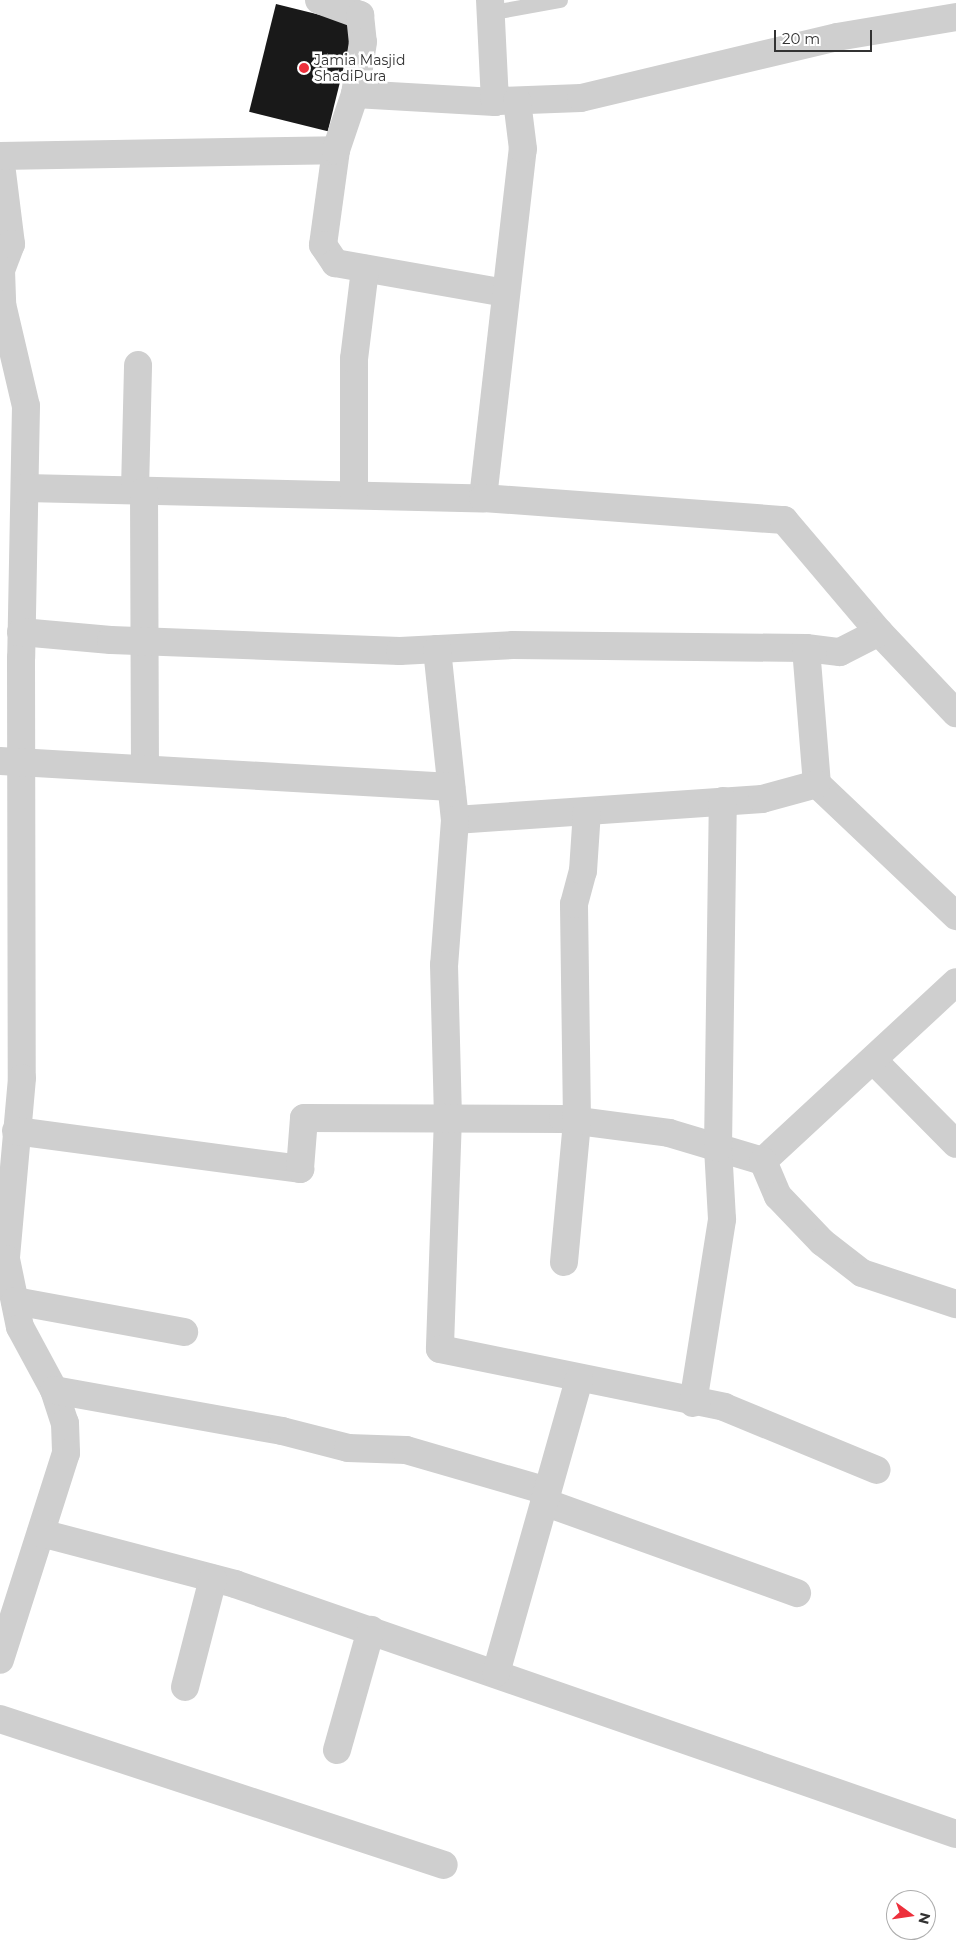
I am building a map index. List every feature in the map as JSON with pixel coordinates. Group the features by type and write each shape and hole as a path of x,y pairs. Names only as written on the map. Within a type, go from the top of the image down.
{"street":[{"path":"319,0 360,15 363,42 355,94 336,150 323,245 335,263 505,293"},
{"path":"483,498 523,149 506,101 492,6"},
{"path":"355,94 506,101 581,98 837,37 956,18"},
{"path":"2,1650 66,1454 65,1423 54,1390 20,1326 3,1259 16,1131 10,1093 10,761 21,632 26,406 2,304 1,270 11,244 0,156 336,150"},
{"path":"354,495 354,359 365,268"},
{"path":"138,365 145,768"},
{"path":"25,488 483,498 784,520 879,632 956,713"},
{"path":"21,632 144,641 437,649 806,648 840,652 879,632"},
{"path":"806,648 817,784 956,916"},
{"path":"437,649 454,820 444,966 448,1117 440,1349 579,1379 724,1407 877,1470"},
{"path":"10,761 451,787"},
{"path":"454,820 762,799 817,784"},
{"path":"693,1402 718,1256 722,1183 718,1148 723,801"},
{"path":"564,1262 577,1121 574,904 583,871 587,811"},
{"path":"763,1161 956,982"},
{"path":"873,1060 956,1144"},
{"path":"16,1131 300,1169 304,1118 448,1117 577,1121 669,1133 763,1161"},
{"path":"763,1161 778,1196 862,1274 956,1304"},
{"path":"15,1301 184,1332"},
{"path":"496,1673 579,1379"},
{"path":"54,1390 282,1431 348,1448 406,1450 546,1496 796,1593"},
{"path":"41,1533 213,1579 371,1630 956,1834"},
{"path":"185,1687 213,1579"},
{"path":"337,1750 371,1630"},
{"path":"0,1719 444,1865"}],"lane":[{"path":"492,6 560,0"}],"building":[{"name":"Jamia Masjid ShadiPura","path":"276,4 355,24 328,131 249,112"}],"place":[{"name":"Jamia Masjid ShadiPura","path":"304,68"}]}
